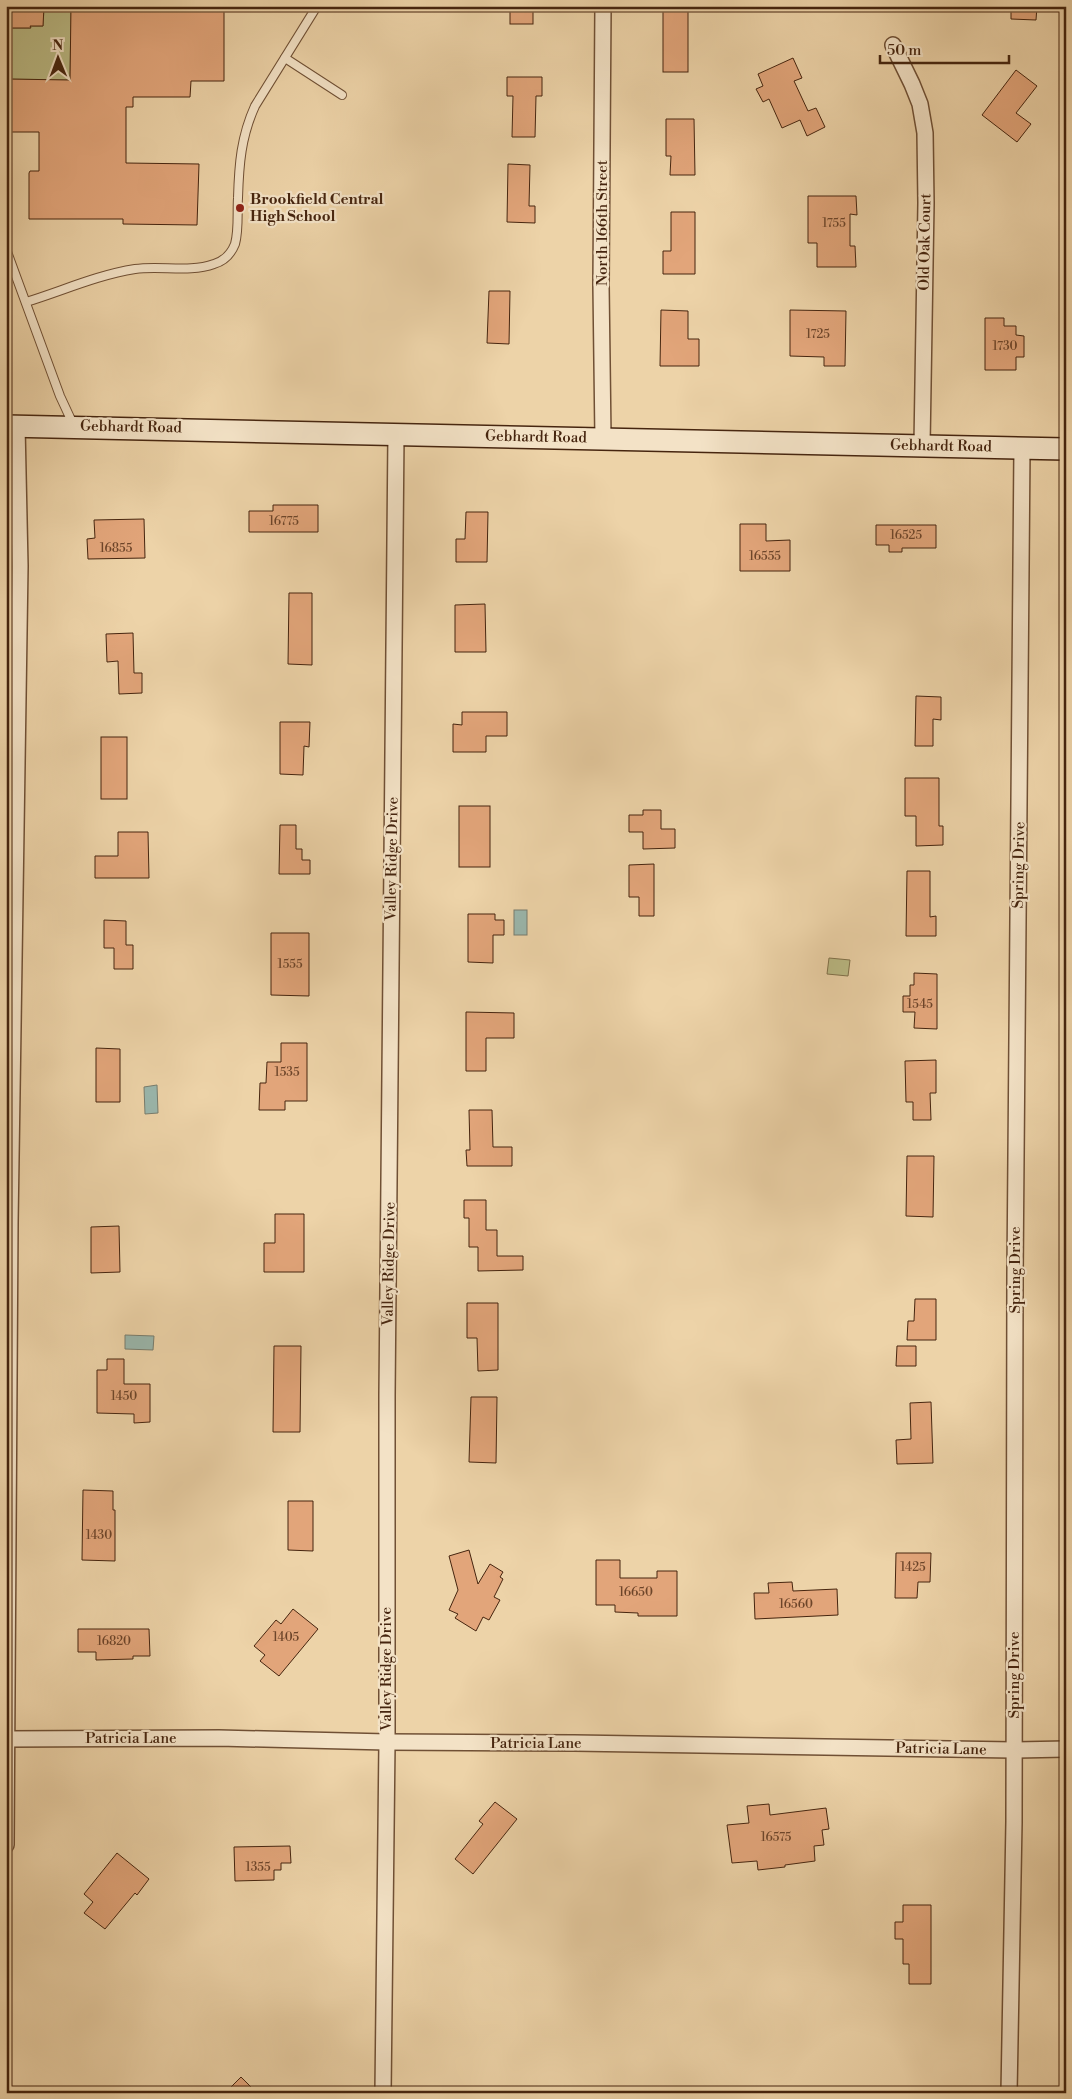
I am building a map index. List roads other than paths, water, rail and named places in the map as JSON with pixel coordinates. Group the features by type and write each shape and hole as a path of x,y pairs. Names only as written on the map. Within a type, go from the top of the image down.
{"street":[{"name":"North 166th Street","path":"603,6 601,285 603,439"},
{"name":"Old Oak Court","path":"893,45 917,97 925,133 926,194 922,445"},
{"name":"Gebhardt Road","path":"12,426 1066,449"},
{"path":"6,1845 8,1223 20,566 12,426"},
{"name":"Valley Ridge Drive","path":"382,2093 387,1742 387,1394 396,434"},
{"name":"Spring Drive","path":"1009,2093 1014,1822 1022,448"},
{"name":"Patricia Lane","path":"7,1739 219,1738 1013,1750 1066,1748"}],"lane":[{"path":"26,302 113,274 136,269 200,267 214,264 228,257 235,244 239,164 244,133 255,106 317,6"},
{"path":"285,58 342,95"},
{"path":"6,249 60,396 74,426"}],"water":[{"path":"514,910 527,910 527,935 514,935"},
{"path":"157,1085 158,1113 145,1114 144,1087"},
{"path":"125,1335 154,1336 153,1350 125,1349"}],"place":[{"name":"Brookfield Central High School","path":"240,208"}]}
